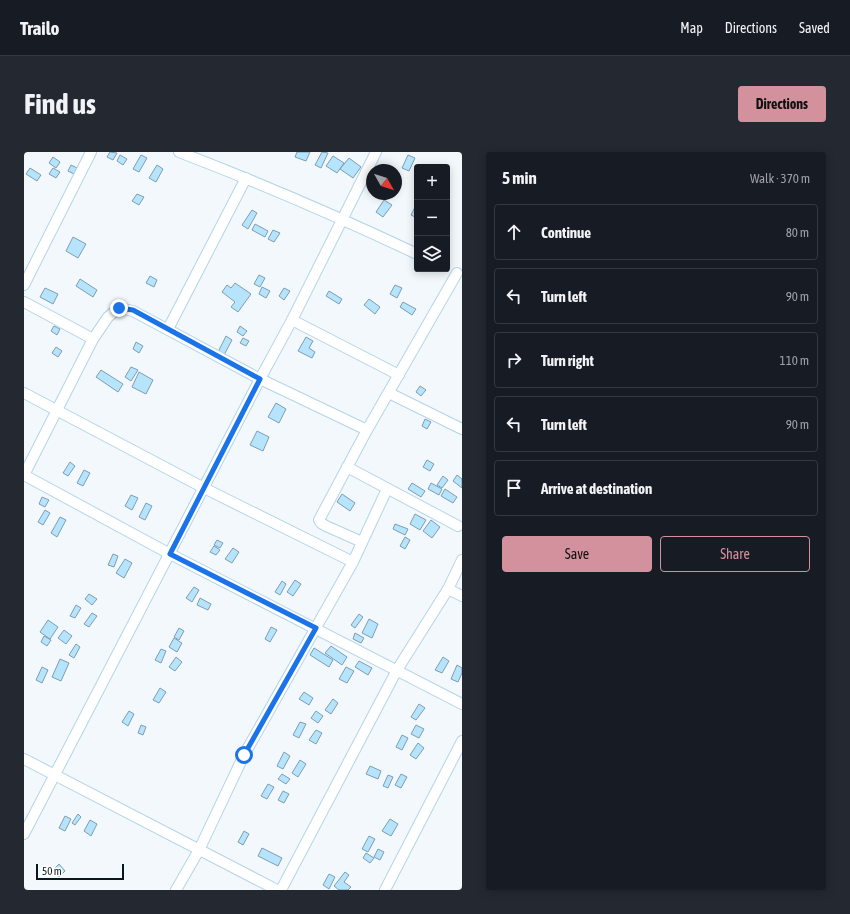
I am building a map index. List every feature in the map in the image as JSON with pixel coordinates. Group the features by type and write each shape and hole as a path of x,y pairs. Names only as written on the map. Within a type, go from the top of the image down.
{"street":[{"path":"24,285 91,152"},
{"path":"179,152 246,178 342,219 414,253"},
{"path":"24,834 292,320 376,152"},
{"path":"168,329 246,178"},
{"path":"362,542 326,526 319,520 366,430 459,274"},
{"path":"24,302 93,339"},
{"path":"366,430 260,379 133,310 119,308 108,318 93,339 24,475 170,554 462,704"},
{"path":"292,320 399,375"},
{"path":"24,393 204,488 353,562"},
{"path":"389,393 462,429"},
{"path":"347,467 458,526"},
{"path":"176,890 199,850 244,755 353,562 387,489"},
{"path":"281,890 397,670 448,589 462,560"},
{"path":"448,589 462,596"},
{"path":"385,890 462,741"},
{"path":"24,759 277,890"}],"building":[{"path":"110,152 117,153 113,160 107,157"},
{"path":"297,152 310,152 306,161 295,157"},
{"path":"322,152 328,153 321,168 315,165"},
{"path":"120,155 127,159 123,165 117,161"},
{"path":"141,155 147,158 139,172 133,169"},
{"path":"408,155 415,158 409,171 402,168"},
{"path":"333,156 344,163 337,173 326,166"},
{"path":"53,157 60,162 56,168 49,163"},
{"path":"349,158 361,167 353,178 340,169"},
{"path":"71,165 77,168 74,174 68,171"},
{"path":"157,165 163,169 156,182 149,178"},
{"path":"30,168 41,175 37,181 26,174"},
{"path":"53,168 60,172 56,178 49,174"},
{"path":"137,194 144,197 139,205 132,201"},
{"path":"384,200 392,205 383,217 376,212"},
{"path":"414,209 414,216 411,215"},
{"path":"252,210 257,213 248,229 242,225"},
{"path":"255,224 268,231 265,237 252,230"},
{"path":"273,230 280,233 274,242 268,239"},
{"path":"73,237 86,244 78,258 66,251"},
{"path":"259,275 265,278 260,287 254,284"},
{"path":"150,276 157,280 154,287 146,283"},
{"path":"80,279 97,290 93,297 76,286"},
{"path":"235,283 251,294 238,312 231,307 235,302 222,292 227,285 231,288"},
{"path":"395,285 402,288 397,298 390,294"},
{"path":"262,287 270,291 266,298 259,294"},
{"path":"45,288 58,294 53,304 40,297"},
{"path":"284,288 290,291 284,300 279,296"},
{"path":"329,291 342,299 339,304 326,296"},
{"path":"369,299 380,307 375,314 364,305"},
{"path":"403,302 416,309 412,315 400,307"},
{"path":"54,326 60,329 57,335 51,331"},
{"path":"240,326 247,331 243,336 237,332"},
{"path":"226,336 232,340 224,355 218,352"},
{"path":"306,337 313,341 309,348 315,352 312,358 298,351"},
{"path":"243,338 249,341 246,346 240,343"},
{"path":"136,342 143,346 139,353 133,349"},
{"path":"56,347 62,351 58,357 52,353"},
{"path":"131,367 138,370 131,381 125,377"},
{"path":"101,370 123,384 118,392 96,377"},
{"path":"139,372 153,380 146,394 132,387"},
{"path":"420,386 426,390 421,396 416,392"},
{"path":"276,403 286,409 279,423 268,417"},
{"path":"425,419 431,422 427,429 422,426"},
{"path":"257,431 269,437 263,451 250,445"},
{"path":"427,460 434,464 430,471 423,467"},
{"path":"70,462 75,466 68,476 63,473"},
{"path":"84,470 90,473 83,486 77,483"},
{"path":"457,475 462,479 462,488 453,481"},
{"path":"443,476 448,480 442,488 437,485"},
{"path":"412,483 425,491 421,497 408,489"},
{"path":"431,483 442,489 439,495 428,489"},
{"path":"445,489 457,497 453,503 441,496"},
{"path":"342,494 355,503 350,511 337,502"},
{"path":"131,495 138,498 132,510 125,506"},
{"path":"42,497 49,500 45,507 39,504"},
{"path":"146,503 152,506 145,520 139,517"},
{"path":"45,510 50,513 43,525 38,522"},
{"path":"415,514 426,520 420,530 410,524"},
{"path":"60,517 66,520 57,537 51,533"},
{"path":"431,520 440,527 432,538 423,531"},
{"path":"395,524 408,529 405,535 393,529"},
{"path":"405,537 410,540 405,549 400,546"},
{"path":"217,540 223,543 220,548 214,545"},
{"path":"214,546 220,550 216,555 210,552"},
{"path":"233,548 239,552 232,563 225,559"},
{"path":"113,554 118,556 114,567 108,565"},
{"path":"125,559 132,563 124,578 116,573"},
{"path":"295,580 301,584 293,596 287,592"},
{"path":"282,581 286,584 280,595 275,592"},
{"path":"194,587 199,590 192,602 186,598"},
{"path":"89,594 97,599 92,605 85,599"},
{"path":"200,598 211,604 208,610 197,605"},
{"path":"76,605 81,608 75,618 70,616"},
{"path":"92,613 97,616 89,627 84,624"},
{"path":"359,614 363,617 355,628 351,625"},
{"path":"369,619 378,624 372,638 362,633"},
{"path":"48,620 58,627 50,639 40,632"},
{"path":"271,627 277,630 270,642 265,639"},
{"path":"179,628 184,631 179,640 174,637"},
{"path":"64,630 72,636 66,644 58,638"},
{"path":"355,633 364,638 361,643 353,639"},
{"path":"44,636 51,640 47,646 41,642"},
{"path":"174,638 182,643 177,652 169,647"},
{"path":"76,644 80,647 74,658 69,655"},
{"path":"331,646 347,657 342,665 325,653"},
{"path":"314,648 333,660 329,667 310,655"},
{"path":"161,649 166,651 161,663 155,660"},
{"path":"176,657 182,662 175,671 169,667"},
{"path":"443,657 449,661 442,673 435,670"},
{"path":"60,659 69,663 61,681 52,677"},
{"path":"359,661 372,668 368,675 355,667"},
{"path":"457,665 462,668 462,673 458,682 451,679"},
{"path":"42,667 48,670 42,683 36,680"},
{"path":"346,667 354,671 347,683 339,679"},
{"path":"160,688 166,692 159,703 153,700"},
{"path":"304,692 313,698 309,705 299,699"},
{"path":"333,699 338,703 331,714 325,710"},
{"path":"419,704 425,708 416,720 411,717"},
{"path":"129,711 134,714 128,726 122,722"},
{"path":"316,711 323,716 318,723 311,718"},
{"path":"300,722 306,724 299,738 293,735"},
{"path":"141,725 146,727 143,735 138,733"},
{"path":"416,725 424,729 419,738 411,734"},
{"path":"316,730 322,733 316,744 309,740"},
{"path":"402,735 408,738 402,750 396,747"},
{"path":"418,743 424,748 416,759 410,755"},
{"path":"284,752 290,756 283,769 277,766"},
{"path":"300,760 306,764 298,777 292,773"},
{"path":"370,766 381,771 378,779 366,774"},
{"path":"282,774 290,779 286,784 278,779"},
{"path":"401,774 407,777 401,788 395,785"},
{"path":"388,775 393,777 388,788 383,786"},
{"path":"268,784 274,787 267,799 261,796"},
{"path":"283,791 289,794 284,803 278,800"},
{"path":"78,814 81,817 75,825 72,823"},
{"path":"65,816 71,819 65,831 59,828"},
{"path":"390,819 398,824 391,836 382,831"},
{"path":"90,820 97,824 91,836 84,831"},
{"path":"244,831 249,834 243,845 238,842"},
{"path":"369,836 375,839 368,852 362,849"},
{"path":"262,848 282,858 278,866 258,856"},
{"path":"378,849 384,852 380,860 374,857"},
{"path":"366,853 374,858 370,863 363,858"},
{"path":"59,864 65,871 59,877 53,870"},
{"path":"345,872 349,875 344,882 351,887 348,890 339,890 334,886"},
{"path":"329,874 335,877 329,889 323,885"}],"route":[{"path":"119,308 133,310 260,379 170,554 316,628 244,755"}]}
